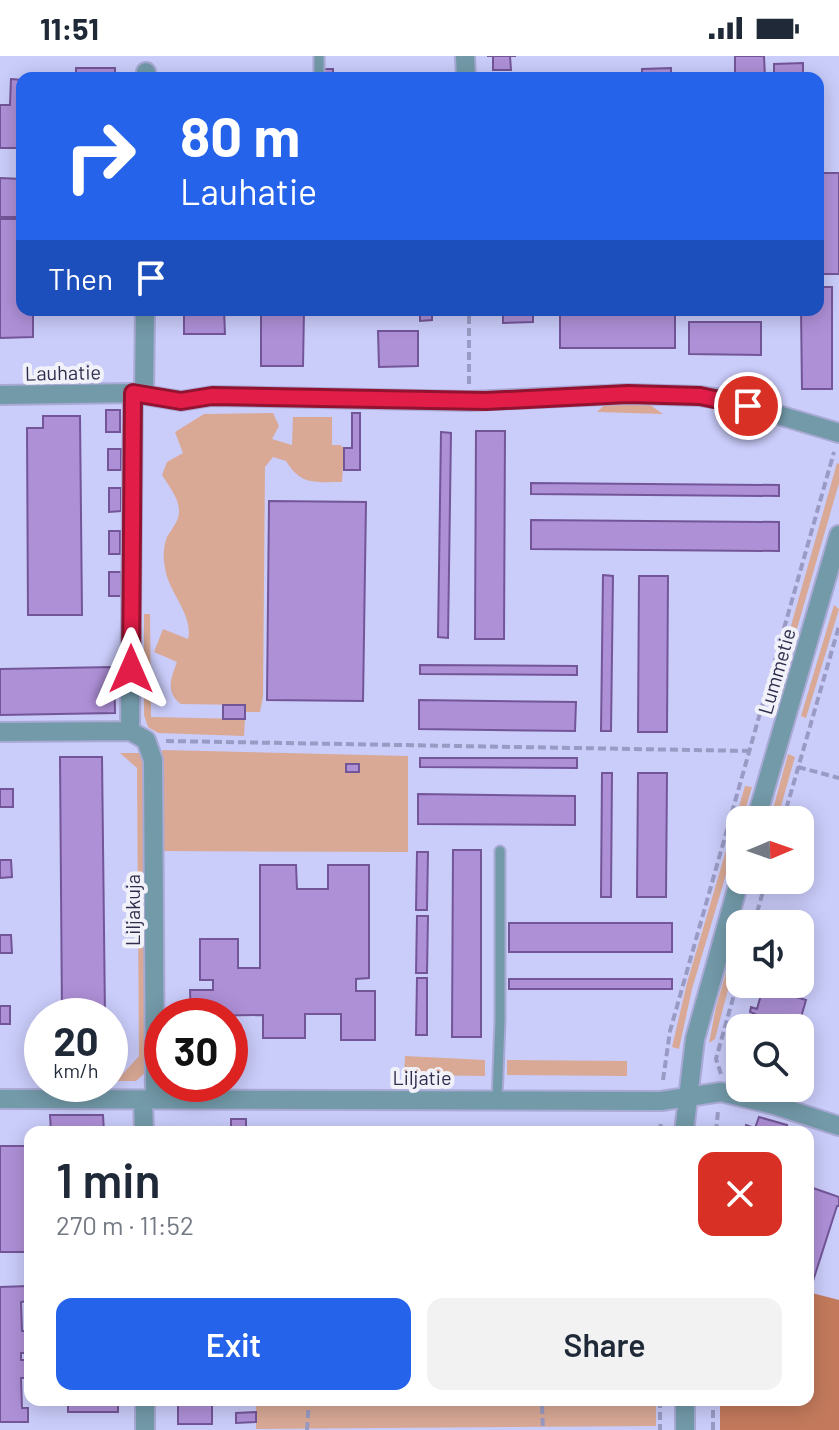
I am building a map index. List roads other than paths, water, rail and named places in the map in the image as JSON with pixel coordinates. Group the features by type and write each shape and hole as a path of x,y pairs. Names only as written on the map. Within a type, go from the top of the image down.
{"street":[{"name":"Liljakuja","path":"145,316 139,394 138,736 153,760 150,998"},
{"name":"Lauhatie","path":"0,395 139,394 181,401 212,396 469,401 628,394 700,396 728,400 838,439"},
{"name":"Lummetie","path":"760,806 839,535"},
{"path":"0,732 138,736"},
{"path":"684,1126 695,1039 736,894"},
{"name":"Liljatie","path":"248,1100 661,1101 721,1092 839,1126"},
{"name":"Liljatie","path":"0,1099 144,1100"},
{"name":"Liljakuja","path":"145,1126 149,1102"},
{"path":"145,1406 145,1430"},
{"path":"685,1406 685,1430"}],"lane":[{"path":"497,1100 500,851"}]}
